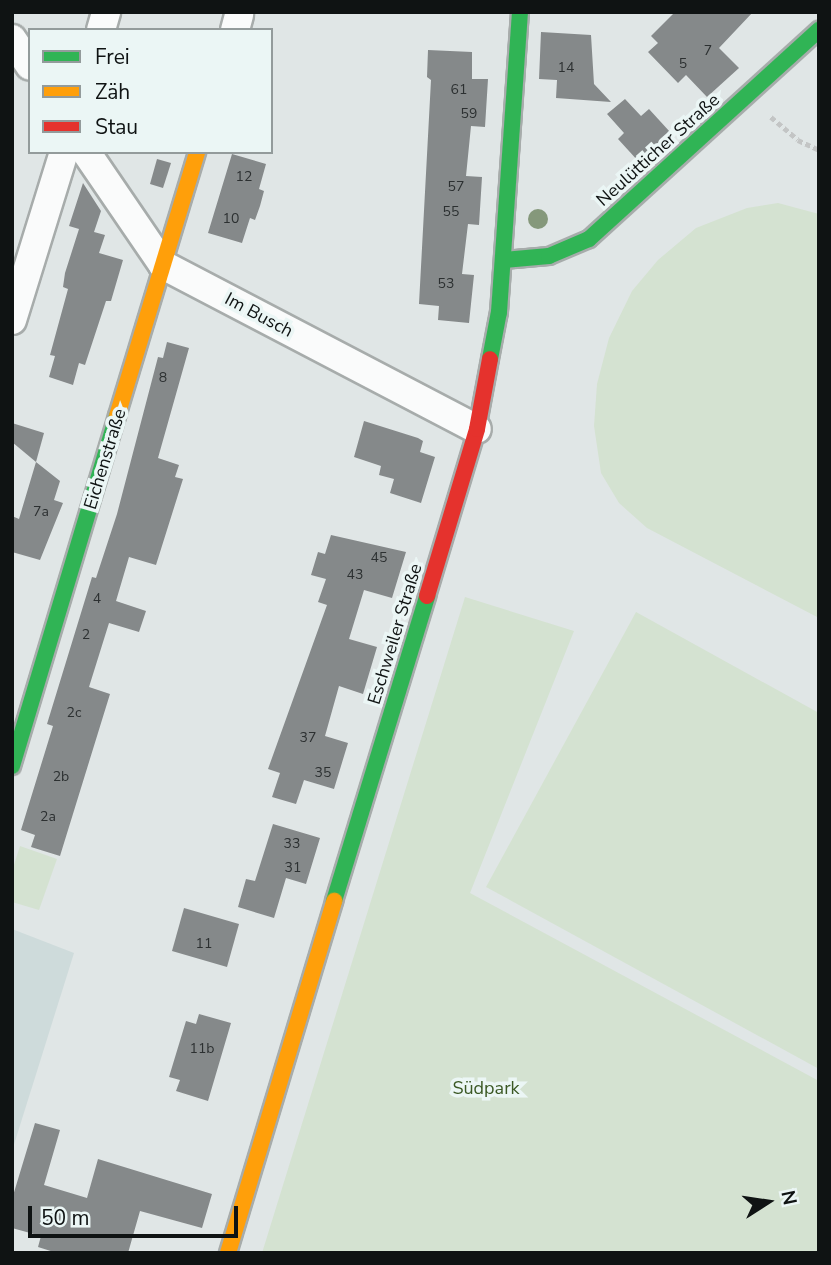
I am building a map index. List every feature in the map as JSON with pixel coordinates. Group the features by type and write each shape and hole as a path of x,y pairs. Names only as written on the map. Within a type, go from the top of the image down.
{"street":[{"name":"Eschweiler Straße","path":"228,1253 477,429 495,346 504,260 520,12"},
{"name":"Neulütticher Straße","path":"504,260 549,256 589,239 819,30"},
{"path":"12,39 28,63"},
{"path":"12,320 63,154"},
{"name":"Im Busch","path":"87,154 163,265 477,429"},
{"name":"Eichenstraße","path":"12,766 196,154"}],"path":[{"path":"746,97 798,140 819,150"}],"shaded area":[{"path":"12,929 74,953 12,1151"}],"green space":[{"path":"778,203 819,214 819,618 647,528 619,503 601,473 594,426 597,384 609,338 632,291 658,260 696,228 747,208"},
{"name":"Südpark","path":"465,597 574,631 470,893 819,1081 819,1253 262,1253"},
{"path":"636,612 819,713 819,1069 486,887"},
{"path":"20,846 57,859 39,910 12,902 12,871"}],"building":[{"path":"675,12 753,12 719,48 739,68 707,97 686,75 678,83 648,52 658,43 651,36"},
{"path":"541,32 591,35 594,84 611,102 556,98 557,80 539,79"},
{"path":"428,50 472,52 472,79 488,79 485,127 471,126 466,176 482,177 479,225 468,224 462,274 474,275 469,323 438,320 439,306 419,304 431,80 427,77"},
{"path":"625,99 641,116 649,109 670,132 639,162 618,139 624,133 607,114"},
{"path":"232,154 266,164 259,189 264,191 260,206 255,220 250,218 242,243 208,233"},
{"path":"157,159 171,163 163,188 150,184"},
{"path":"83,183 101,211 94,232 105,235 99,253 123,260 111,301 106,301 85,365 79,363 73,385 49,377 55,356 50,355 68,289 63,287 65,273 79,229 69,226"},
{"path":"167,342 189,348 158,458 179,465 175,477 183,479 156,565 129,557 116,601 146,611 139,632 109,623 89,687 110,694 60,856 31,847 35,835 21,830 53,726 47,724 92,577 96,578 117,514 158,357 163,358"},
{"path":"364,421 418,438 423,441 420,452 435,457 421,503 390,493 394,479 379,475 381,466 354,457"},
{"path":"12,423 44,433 36,462 12,442"},
{"path":"36,462 60,481 54,500 63,503 40,560 12,552 12,516 19,519"},
{"path":"331,535 406,552 392,598 364,590 349,639 377,647 363,694 339,686 325,736 348,743 334,789 304,780 296,804 272,797 280,773 268,769 327,605 318,602 326,579 311,575 318,552 325,554"},
{"path":"273,824 320,838 306,884 286,878 274,918 238,907 246,879 255,881"},
{"path":"184,908 239,924 227,967 172,951"},
{"path":"199,1014 231,1023 208,1101 176,1091 180,1080 169,1077 186,1021 196,1024"},
{"path":"35,1123 60,1130 44,1185 87,1198 98,1159 212,1194 202,1228 140,1211 128,1253 57,1253 38,1247 41,1236 12,1228 12,1199"}],"traffic: fast":[{"path":"490,359 499,312 520,12"},
{"path":"504,260 549,256 589,239 819,30"},
{"path":"12,766 117,416"},
{"path":"334,901 427,596"}],"traffic: slow":[{"path":"117,416 196,154"},
{"path":"228,1253 334,901"}],"traffic: jam":[{"path":"427,596 477,429 490,359"}]}
